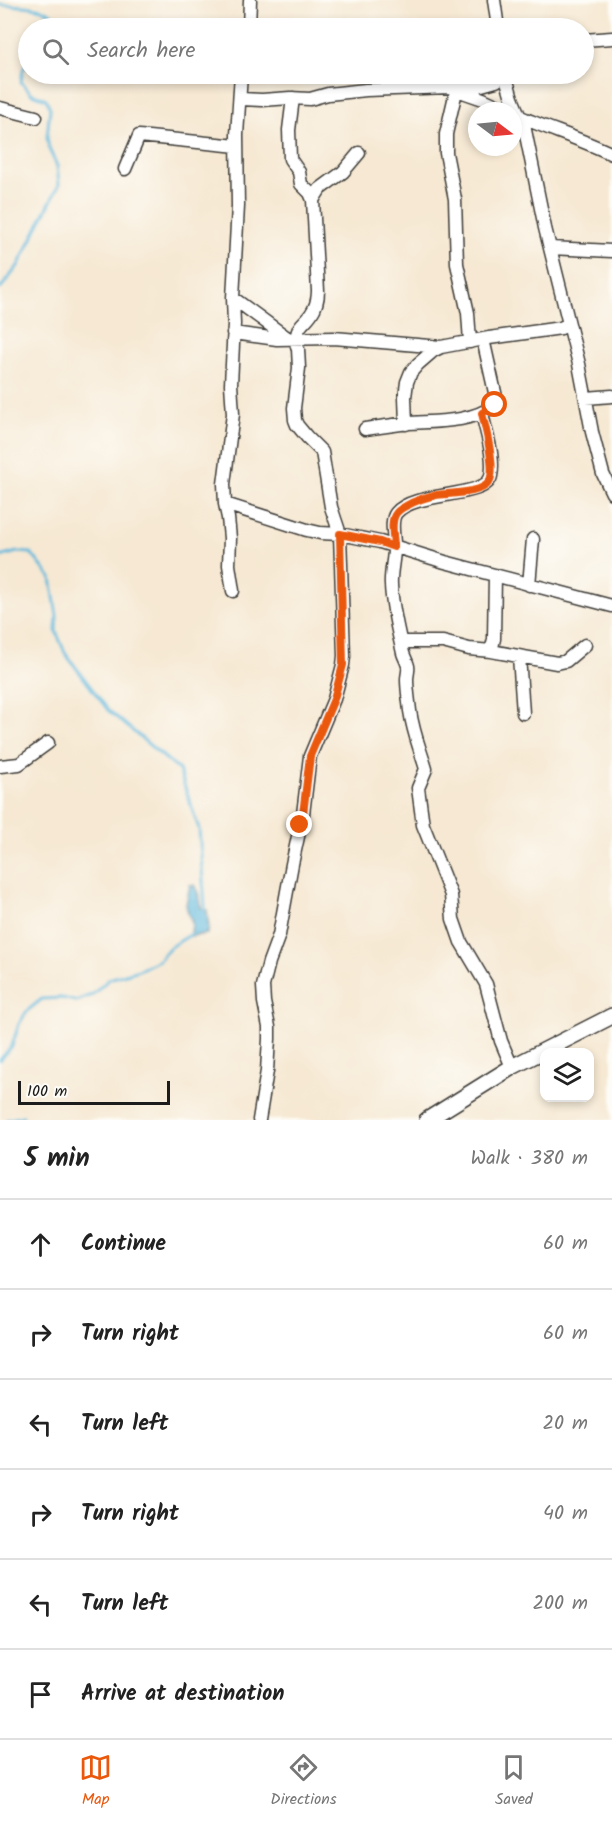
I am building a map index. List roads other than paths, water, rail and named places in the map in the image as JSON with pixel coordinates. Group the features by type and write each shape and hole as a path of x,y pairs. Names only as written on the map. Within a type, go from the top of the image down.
{"street":[{"path":"249,18 250,0"},
{"path":"494,0 497,18"},
{"path":"594,39 612,38"},
{"path":"233,591 229,565 228,518 224,484 233,414 231,384 233,298 241,84"},
{"path":"241,99 310,99 328,94 366,90 457,88 488,84"},
{"path":"507,84 511,102"},
{"path":"457,88 490,102"},
{"path":"457,88 446,134 446,153 455,199 457,264 467,307 470,342"},
{"path":"293,98 288,130 290,159 299,172 301,184 310,192 314,200 318,291 317,302 309,317 300,324 293,339"},
{"path":"0,108 36,117"},
{"path":"522,116 612,154"},
{"path":"522,128 527,138 544,228 586,398 592,432 603,474 612,493"},
{"path":"125,169 140,136 237,146"},
{"path":"314,200 320,189 343,172 359,153"},
{"path":"550,248 612,251"},
{"path":"233,298 293,339 298,349 294,408 296,420 307,437 322,452 331,507 340,534 343,665 334,699 310,756 303,814 279,935 263,986 269,1039 267,1071 259,1120"},
{"path":"233,333 293,339 334,338 441,347 561,328 568,324"},
{"path":"365,429 455,419 482,413 495,405 496,400 483,339"},
{"path":"406,423 405,397 411,372 428,355 441,347"},
{"path":"586,398 612,396"},
{"path":"482,413 491,458 489,482 474,490 416,500 397,512 393,526 391,584 392,600 408,666 408,694 416,743 426,769 418,788 423,825 451,895 453,919 461,942 486,984 501,1041 512,1067"},
{"path":"225,504 314,532 340,534 380,542 445,562 612,606"},
{"path":"529,585 533,539"},
{"path":"491,651 494,639 495,575"},
{"path":"401,642 443,642 469,649 562,663 585,645"},
{"path":"519,656 523,713"},
{"path":"0,766 19,764 48,743"},
{"path":"427,1120 512,1067 612,1016"}],"water":[{"path":"190,885 194,885 198,893 201,908 207,910 209,929 207,934 191,936 192,922 186,905"}],"waterway":[{"path":"0,5 26,6 44,10 54,18"},
{"path":"0,289 18,266 59,185 57,166 49,149 47,137 50,108 46,99 31,93 23,84"},
{"path":"0,557 17,552 31,553 51,578 57,616 56,631 65,653 108,710 179,770 199,829 205,907 203,913"},
{"path":"0,1060 12,1046 19,1024 27,1011 42,999 61,998 76,1001 92,995 109,979 139,970 159,960 170,947 195,932"},
{"path":"7,1120 23,1116"}]}
